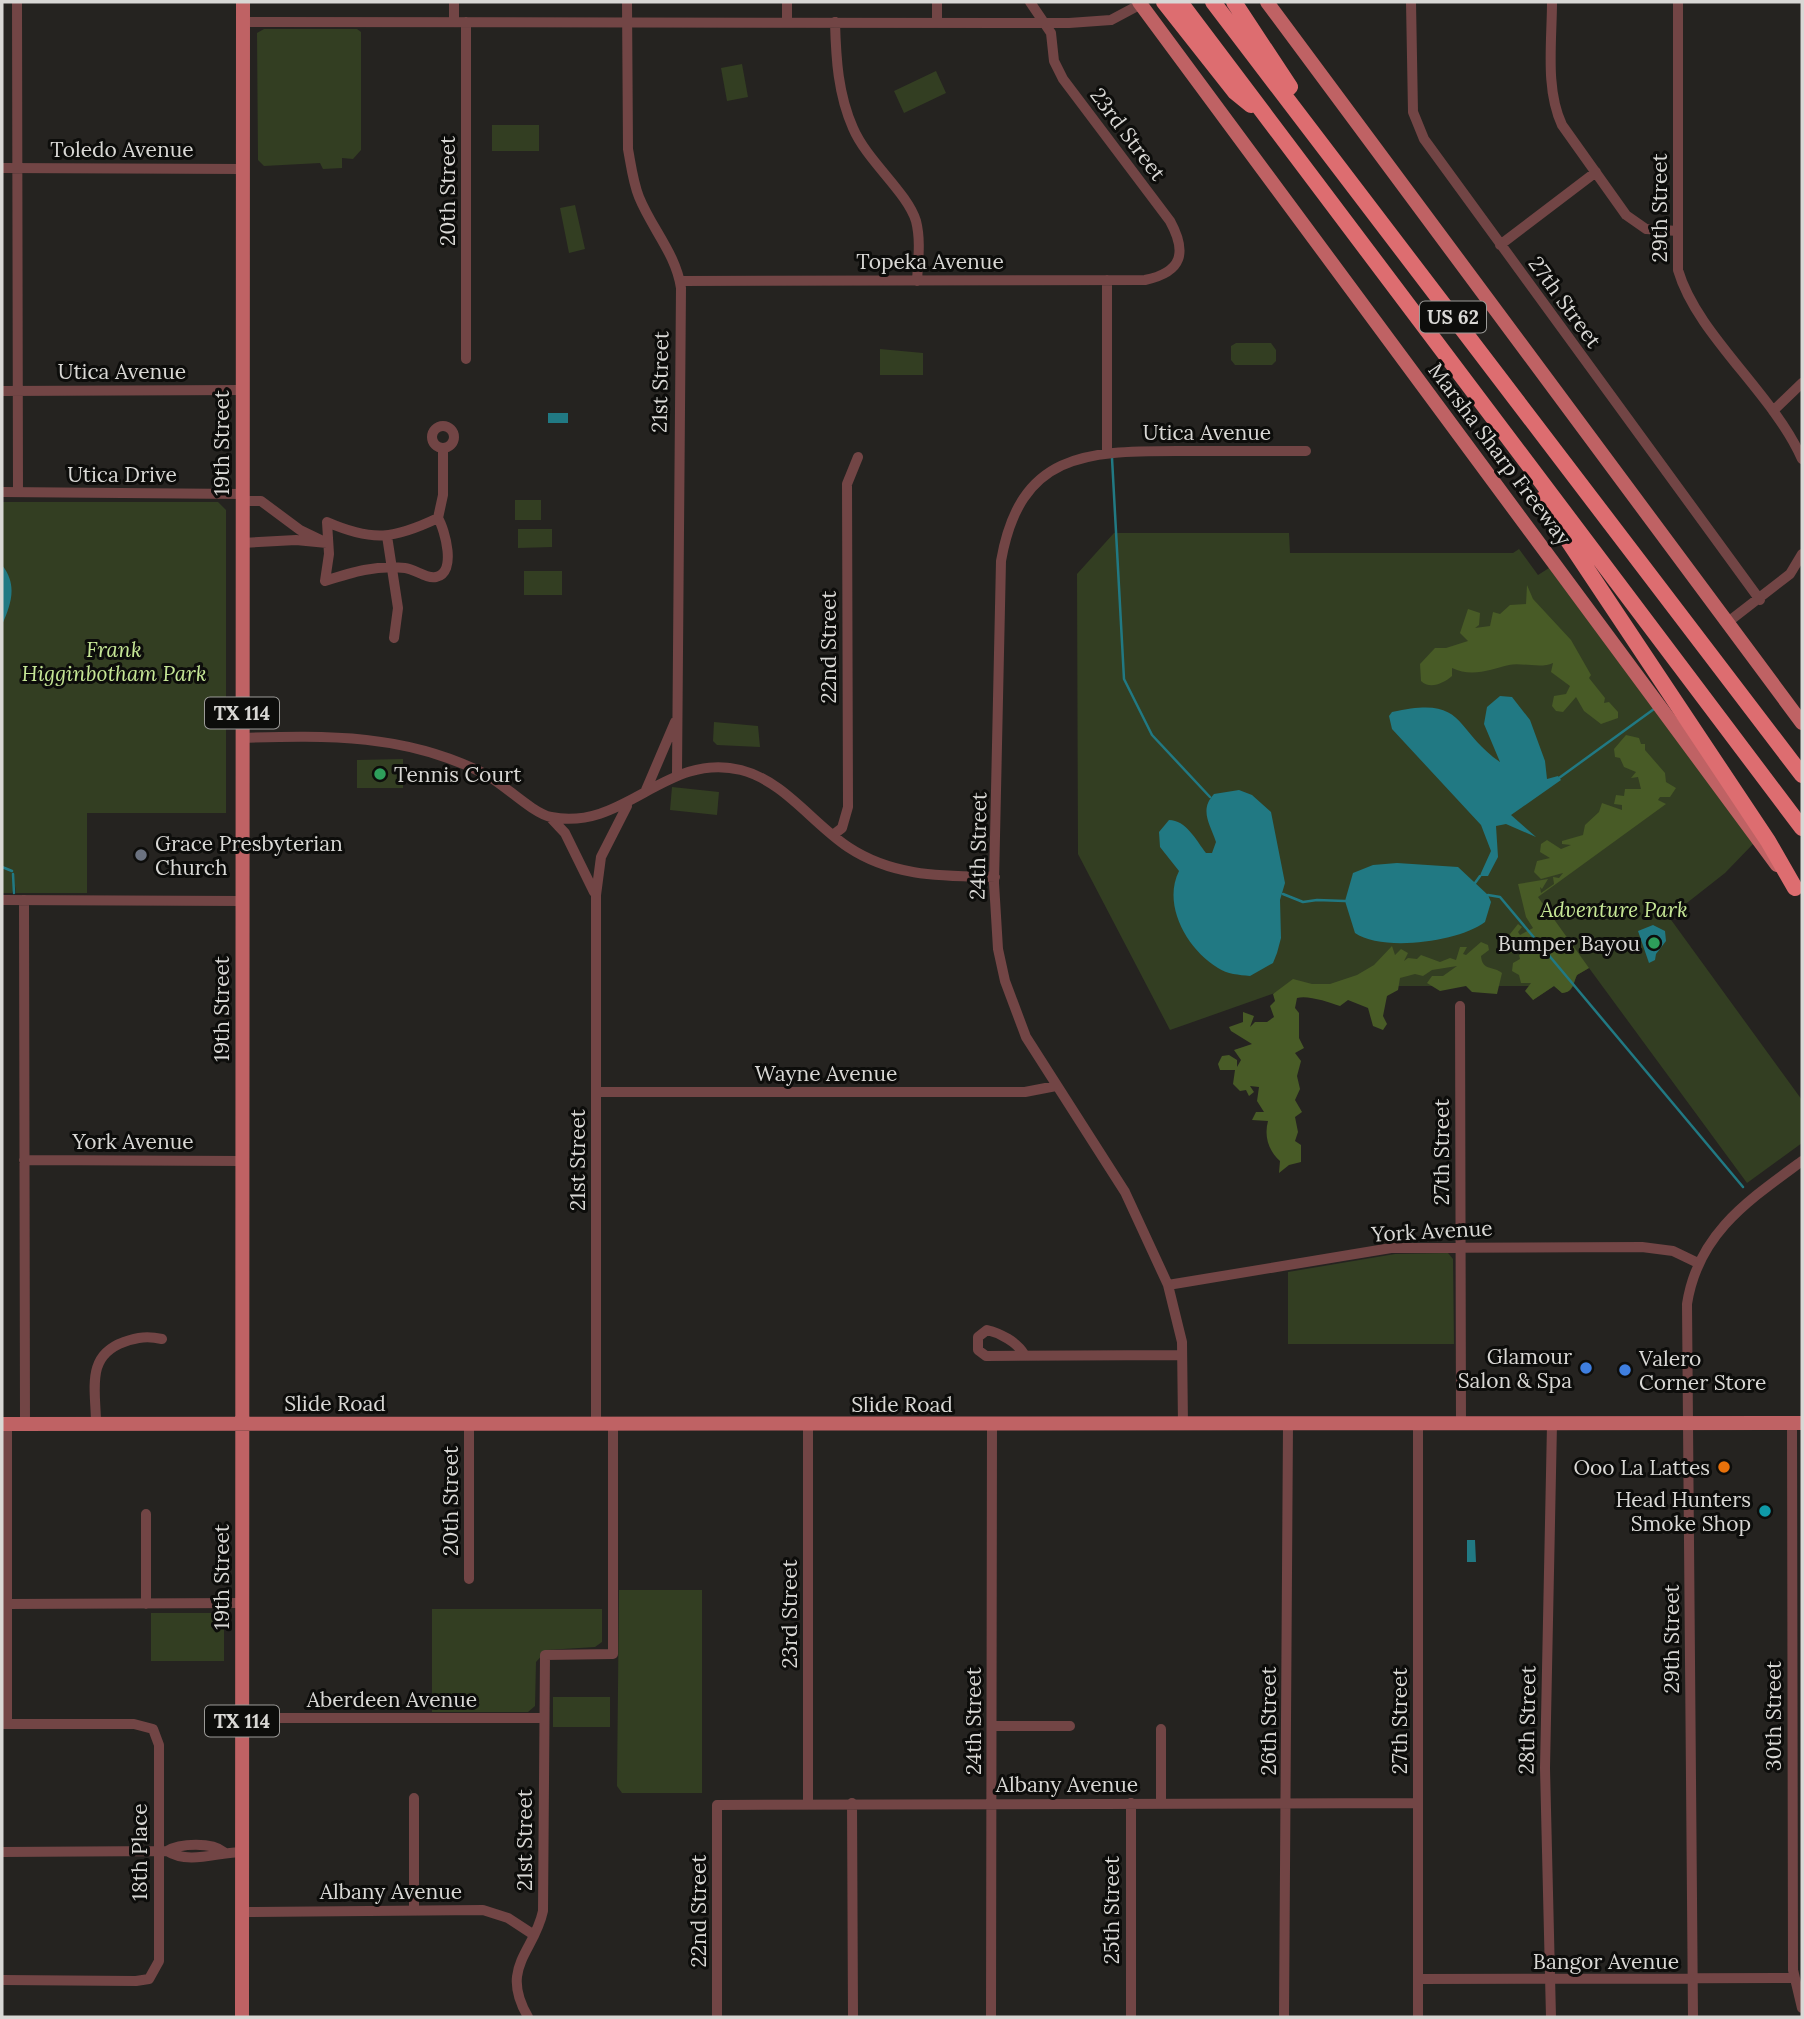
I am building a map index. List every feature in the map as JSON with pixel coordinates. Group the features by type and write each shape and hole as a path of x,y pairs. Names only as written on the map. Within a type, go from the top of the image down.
{"highway":[{"path":"1164,2 1235,92 1275,125"},
{"name":"Marsha Sharp Freeway","path":"1180,2 1802,828"},
{"name":"US 62","path":"1213,2 1802,775"},
{"path":"1234,2 1360,195"},
{"path":"1528,466 1537,493 1768,841 1799,893"}],"main road":[{"name":"19th Street","path":"242,2017 243,2"},
{"path":"1267,2 1802,723"},
{"name":"Marsha Sharp Freeway","path":"1140,3 1604,628 1756,841 1799,893"},
{"name":"Slide Road","path":"5,1424 1797,1423"}],"street":[{"path":"17,2 18,492"},
{"name":"20th Street","path":"454,2 460,22 467,359"},
{"name":"21st Street","path":"627,2 628,149 632,172 638,196 669,252 680,281 677,773"},
{"path":"787,2 787,22"},
{"path":"937,2 937,23"},
{"path":"1030,2 1045,23"},
{"name":"27th Street","path":"1411,2 1411,84 1416,124 1435,156 1760,600"},
{"path":"1552,2 1555,110 1562,125 1636,224 1654,232 1678,232"},
{"name":"29th Street","path":"1678,2 1678,270 1683,287 1773,411 1802,459"},
{"path":"243,22 1045,23 1111,20 1140,3"},
{"path":"835,22 840,91 853,129 872,162 910,208 916,222 917,281"},
{"name":"23rd Street","path":"1045,23 1051,33 1055,64 1063,79 1170,221 1181,240 1180,258 1175,265"},
{"name":"Toledo Avenue","path":"2,168 243,169"},
{"path":"1500,245 1596,172"},
{"name":"Topeka Avenue","path":"680,281 1107,281 1159,277 1175,265"},
{"path":"1107,281 1107,451"},
{"path":"1773,411 1802,383"},
{"name":"Utica Avenue","path":"2,391 242,390"},
{"path":"438,518 411,532 387,536 366,534 327,522 329,554 325,581 372,567 414,569 432,578 442,574 446,567 447,550 438,518 443,495 443,448"},
{"name":"Utica Avenue","path":"1107,451 1306,451"},
{"name":"24th Street","path":"1107,451 1072,460 1054,469 1033,487 1006,533 1001,561 995,877 998,949 1005,981 1026,1037 1125,1192 1168,1285 1178,1322 1182,1355 1183,1425"},
{"name":"22nd Street","path":"833,835 842,828 848,807 847,484 859,457"},
{"name":"Utica Drive","path":"2,492 242,497 261,501 300,530 327,543"},
{"path":"387,536 398,607 394,638"},
{"path":"242,542 296,540 327,543"},
{"path":"1728,622 1760,600 1790,574 1802,554"},
{"path":"646,790 679,713"},
{"path":"242,738 341,737 381,739 413,746 485,775 550,817 605,812 631,802 646,790 677,773 714,768 742,770 770,784 846,846 887,868 922,874 995,877"},
{"name":"21st Street","path":"596,1424 597,876 608,838 631,802"},
{"name":"21st Street","path":"550,817 565,833 596,895"},
{"path":"2,900 242,901"},
{"path":"24,900 25,1424"},
{"name":"27th Street","path":"1460,1006 1461,1424"},
{"name":"Wayne Avenue","path":"596,1093 1025,1092 1056,1086"},
{"name":"York Avenue","path":"24,1160 242,1161"},
{"name":"29th Street","path":"1693,2017 1686,1424 1686,1320 1689,1292 1698,1263 1726,1219 1802,1161"},
{"name":"York Avenue","path":"1168,1285 1391,1248 1642,1247 1673,1251 1698,1263"},
{"path":"96,1424 96,1371 102,1354 108,1348 147,1336 162,1339"},
{"path":"1024,1354 1182,1355"},
{"name":"30th Street","path":"1797,1423 1794,1978 1802,2008"},
{"path":"4,1724 7,1604 5,1424"},
{"name":"20th Street","path":"469,1424 469,1578"},
{"name":"21st Street","path":"528,2017 521,2001 518,1973 526,1947 534,1935 543,1911 545,1655 613,1654 613,1424"},
{"name":"27th Street","path":"1418,1424 1418,2017"},
{"name":"28th Street","path":"1551,2017 1545,1768 1552,1424"},
{"name":"23rd Street","path":"808,1425 808,1803"},
{"name":"24th Street","path":"992,1425 992,2017"},
{"name":"26th Street","path":"1284,2017 1288,1425"},
{"path":"146,1514 146,1604"},
{"path":"7,1604 242,1604"},
{"name":"Aberdeen Avenue","path":"242,1718 543,1718"},
{"name":"18th Place","path":"2,1980 149,1979 159,1961 163,1851 159,1745 153,1729 134,1724 4,1724"},
{"path":"992,1726 1070,1726"},
{"path":"1161,1729 1161,1803"},
{"path":"414,1798 414,1910"},
{"path":"852,1803 853,2017"},
{"name":"25th Street","path":"1130,2017 1131,1803"},
{"name":"Albany Avenue","path":"717,1804 1418,1803"},
{"name":"22nd Street","path":"717,1804 717,2017"},
{"path":"2,1852 163,1851 175,1856 217,1856 224,1852 242,1852"},
{"name":"Albany Avenue","path":"242,1912 483,1910 508,1918 534,1935"},
{"name":"Bangor Avenue","path":"1418,1979 1794,1978"}],"green space":[{"path":"264,29 357,29 361,32 361,150 353,159 342,158 342,168 323,169 320,163 264,166 258,160 257,33"},
{"path":"742,64 748,97 727,101 721,68"},
{"path":"936,71 946,93 904,113 894,91"},
{"path":"492,125 539,125 539,151 492,151"},
{"path":"575,205 585,249 569,253 560,208"},
{"path":"1236,343 1271,343 1276,350 1276,361 1272,365 1235,365 1231,360 1231,346"},
{"path":"880,349 923,353 923,375 880,375"},
{"path":"515,500 541,500 541,520 515,520"},
{"name":"Frank Higginbotham Park","path":"2,502 218,502 226,510 226,813 87,813 87,893 16,893 15,886 12,893 2,893"},
{"path":"518,529 552,529 552,547 518,548"},
{"name":"Adventure Park","path":"1114,533 1289,533 1290,553 1513,553 1519,549 1538,575 1549,568 1754,843 1725,873 1669,917 1802,1100 1802,1143 1747,1183 1589,968 1577,975 1569,991 1562,993 1554,986 1533,1000 1533,986 1295,986 1170,1030 1078,854 1077,574"},
{"path":"524,571 562,571 562,595 524,595"},
{"path":"1527,585 1533,599 1571,640 1591,675 1589,678 1605,698 1604,703 1609,702 1618,712 1618,718 1601,724 1584,711 1576,697 1563,712 1556,711 1552,706 1554,696 1566,694 1570,686 1551,672 1553,663 1514,664 1474,672 1452,668 1452,676 1441,683 1429,685 1421,681 1420,664 1435,648 1446,648 1468,641 1460,633 1468,609 1480,613 1479,625 1475,628 1490,626 1493,612 1500,614 1510,605 1526,604"},
{"path":"714,722 758,726 760,747 717,745 713,741"},
{"path":"1626,735 1639,738 1641,744 1645,744 1645,750 1665,773 1666,782 1676,788 1670,797 1660,797 1658,800 1666,804 1538,897 1589,968 1577,975 1569,991 1562,993 1554,986 1533,1000 1525,991 1531,983 1521,983 1519,975 1512,971 1513,963 1528,949 1527,944 1523,941 1518,950 1510,953 1502,949 1502,944 1518,924 1522,927 1518,932 1520,935 1533,928 1526,917 1518,884 1548,879 1542,889 1540,887 1541,893 1554,884 1553,877 1559,878 1563,873 1541,879 1534,872 1537,861 1550,858 1540,852 1541,844 1547,840 1561,849 1571,845 1562,844 1562,841 1583,835 1585,825 1599,812 1602,803 1622,810 1622,805 1614,804 1616,795 1624,796 1625,789 1641,789 1638,777 1631,778 1636,772 1624,767 1620,758 1615,757 1614,749"},
{"name":"Tennis Court","path":"403,759 403,788 357,788 357,760"},
{"path":"672,787 719,792 717,815 670,810"},
{"path":"1481,942 1488,945 1489,950 1481,956 1484,964 1502,973 1497,994 1472,992 1466,986 1440,991 1427,983 1432,976 1443,976 1457,966 1432,970 1423,976 1415,974 1400,978 1398,990 1387,996 1383,1016 1387,1024 1383,1030 1373,1026 1368,1008 1348,1000 1340,1006 1312,998 1297,998 1295,1008 1299,1013 1299,1038 1304,1048 1295,1053 1301,1061 1297,1076 1300,1089 1295,1100 1302,1112 1295,1117 1298,1132 1295,1141 1301,1145 1301,1162 1289,1165 1279,1173 1280,1161 1272,1152 1267,1137 1268,1121 1252,1120 1256,1112 1264,1112 1257,1101 1259,1087 1250,1086 1254,1092 1249,1096 1246,1090 1240,1091 1233,1084 1235,1070 1220,1070 1218,1064 1222,1056 1229,1055 1237,1060 1237,1067 1241,1060 1234,1050 1252,1044 1229,1027 1243,1022 1243,1012 1254,1016 1250,1027 1255,1022 1267,1022 1274,1017 1270,1006 1275,1001 1273,994 1293,979 1312,984 1330,984 1357,975 1374,965 1392,946 1395,955 1401,949 1408,953 1404,961 1408,958 1417,959 1421,955 1440,962 1450,958 1456,960 1460,947 1467,947 1463,954 1466,955"},
{"path":"1448,1253 1453,1259 1454,1344 1288,1344 1288,1272 1395,1254"},
{"path":"619,1590 702,1590 702,1793 622,1793 617,1786"},
{"path":"432,1609 602,1609 602,1642 595,1647 547,1650 536,1662 535,1706 528,1712 432,1712"},
{"path":"151,1613 224,1613 224,1661 151,1661"},
{"path":"553,1697 610,1697 610,1727 553,1727"}],"water":[{"path":"548,413 568,413 568,423 548,423"},
{"path":"2,565 10,580 11,595 2,625"},
{"path":"1500,696 1512,697 1530,720 1545,761 1547,779 1558,776 1561,780 1511,815 1536,837 1506,824 1496,826 1498,857 1488,876 1480,876 1491,851 1481,825 1392,729 1389,716 1392,712 1416,708 1446,711 1500,762 1484,724 1487,707"},
{"path":"1239,790 1252,795 1271,812 1285,883 1280,900 1281,938 1277,953 1273,963 1250,976 1229,973 1218,968 1196,950 1188,938 1180,925 1174,898 1179,871 1160,847 1159,832 1169,820 1181,823 1206,853 1212,853 1216,842 1207,817 1207,806 1214,794"},
{"path":"1397,863 1458,867 1488,895 1491,902 1485,922 1458,935 1420,942 1383,942 1355,933 1345,901 1353,873 1373,865"},
{"name":"Bumper Bayou","path":"1653,925 1665,931 1666,941 1656,954 1655,960 1649,963 1638,931"},
{"path":"1467,1540 1475,1540 1476,1562 1467,1562"}],"waterway":[{"path":"1112,458 1124,679 1152,735 1210,797"},
{"path":"1559,778 1654,709"},
{"path":"2,867 12,871"},
{"path":"13,874 14,893"},
{"path":"1475,883 1480,876"},
{"path":"1283,894 1303,902 1345,901"},
{"path":"1488,895 1500,897 1743,1187"}],"place":[{"name":"Tennis Court","path":"380,774"},
{"name":"Grace Presbyterian Church","path":"141,855"},
{"name":"Bumper Bayou","path":"1654,943"},
{"name":"Glamour Salon & Spa","path":"1586,1368"},
{"name":"Valero Corner Store","path":"1625,1370"},
{"name":"Ooo La Lattes","path":"1724,1467"},
{"name":"Head Hunters Smoke Shop","path":"1765,1511"}]}
